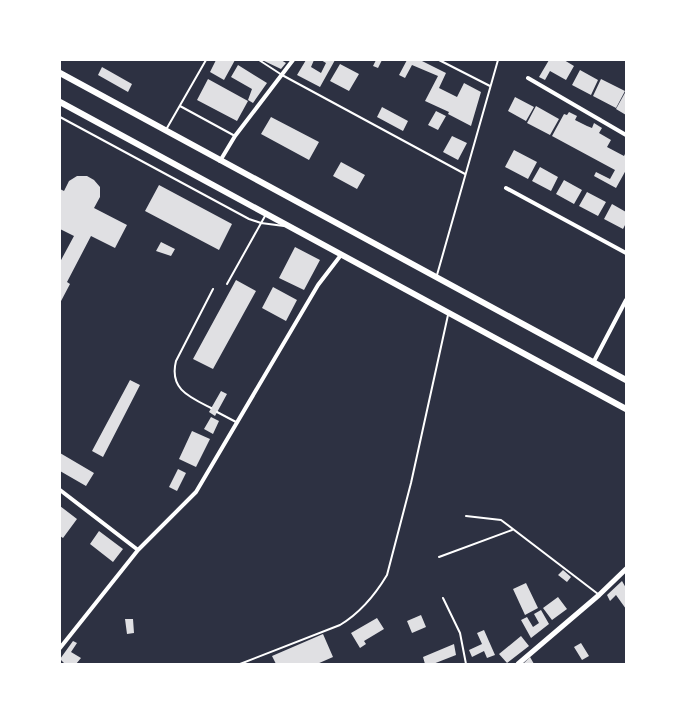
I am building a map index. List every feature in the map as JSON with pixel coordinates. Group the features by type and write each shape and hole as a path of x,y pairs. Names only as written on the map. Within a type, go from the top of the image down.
{"highway":[{"path":"60,73 626,380"},
{"path":"60,102 285,226 626,409"}],"street":[{"path":"220,161 235,136 293,60"},
{"path":"528,78 626,135"},
{"path":"506,188 626,253"},
{"path":"60,648 138,550 196,492 318,285 341,255"},
{"path":"593,363 626,300"},
{"path":"60,490 138,550"},
{"path":"518,664 625,572"}],"lane":[{"path":"166,130 206,60"},
{"path":"259,60 282,75 465,174"},
{"path":"439,60 490,86"},
{"path":"436,278 498,60"},
{"path":"180,106 235,136"},
{"path":"60,117 166,175 261,223 285,226"},
{"path":"227,284 266,214"},
{"path":"211,408 191,398 180,388 173,372 176,361 213,289"},
{"path":"240,664 340,625 354,617 384,581 411,484 448,313"},
{"path":"217,412 236,422"},
{"path":"466,516 500,520 600,595"},
{"path":"439,558 512,530"},
{"path":"443,598 460,633 466,664"}],"building":[{"path":"216,60 235,60 224,80 210,72"},
{"path":"262,60 281,60 286,63 281,69"},
{"path":"306,60 314,60 311,67 321,73 326,63 321,60 335,60 320,87 297,75"},
{"path":"376,60 382,60 378,68 373,66"},
{"path":"407,60 420,60 446,73 439,88 457,97 464,83 481,92 471,126 448,114 449,112 425,101 438,76 412,65 405,78 399,75"},
{"path":"549,60 564,60 574,66 566,80 550,71 545,80 539,77"},
{"path":"340,64 359,74 349,91 330,81"},
{"path":"238,65 267,83 253,103 248,100 252,89 231,77"},
{"path":"102,67 132,84 128,92 98,75"},
{"path":"580,70 598,80 591,95 572,85"},
{"path":"208,79 248,101 237,121 197,100"},
{"path":"601,79 625,91 616,108 593,96"},
{"path":"626,91 626,115 616,109"},
{"path":"515,97 534,107 526,121 508,111"},
{"path":"536,106 559,119 550,135 527,123"},
{"path":"382,107 408,121 403,131 377,117"},
{"path":"436,111 446,116 438,130 428,125"},
{"path":"569,112 577,116 575,120 587,126 592,128 594,123 602,128 599,133 611,140 607,147 624,156 626,152 626,170 616,188 594,176 596,172 610,179 615,170 552,136 564,114 567,115"},
{"path":"271,117 319,142 309,160 261,134"},
{"path":"452,136 467,143 458,160 443,152"},
{"path":"514,150 537,162 528,179 505,167"},
{"path":"341,162 365,175 357,189 333,176"},
{"path":"540,167 558,177 551,191 532,181"},
{"path":"77,176 87,176 100,187 100,197 94,208 127,225 115,248 91,236 67,282 70,284 60,303 60,262 74,236 60,229 60,189 64,191 69,181"},
{"path":"564,180 582,190 574,204 556,194"},
{"path":"159,185 232,224 219,250 145,211"},
{"path":"587,192 606,202 598,216 579,206"},
{"path":"612,204 626,212 626,223 623,229 604,219"},
{"path":"161,242 175,249 171,256 156,251"},
{"path":"295,247 320,260 304,290 279,278"},
{"path":"236,280 256,291 213,369 193,359"},
{"path":"273,287 297,300 286,321 262,308"},
{"path":"130,380 140,385 103,457 92,451"},
{"path":"221,391 227,394 215,416 209,412"},
{"path":"211,417 219,421 213,434 204,429"},
{"path":"192,431 210,439 196,467 179,459"},
{"path":"60,453 94,473 86,486 60,471"},
{"path":"178,469 186,473 177,491 169,487"},
{"path":"60,506 77,519 63,538 60,536"},
{"path":"99,531 123,549 113,562 90,544"},
{"path":"563,570 571,577 567,582 558,575"},
{"path":"622,581 626,588 626,609 616,595 610,601 607,595"},
{"path":"526,583 538,608 525,615 513,589"},
{"path":"558,597 567,609 552,620 543,608"},
{"path":"541,610 549,624 531,638 521,620 527,617 533,627 539,623 534,614"},
{"path":"421,615 426,627 412,633 407,621"},
{"path":"377,618 384,629 364,641 366,644 360,648 351,633"},
{"path":"125,619 133,619 134,633 127,634"},
{"path":"484,630 495,655 487,658 484,651 472,657 469,650 482,644 477,633"},
{"path":"323,634 333,657 317,664 276,664 272,656"},
{"path":"521,636 529,646 507,663 499,654"},
{"path":"73,641 77,643 71,652 81,658 76,664 65,664 60,659"},
{"path":"581,643 589,656 582,660 574,647"},
{"path":"454,644 456,655 433,664 425,664 423,657"},
{"path":"530,657 534,664 523,664"}]}
